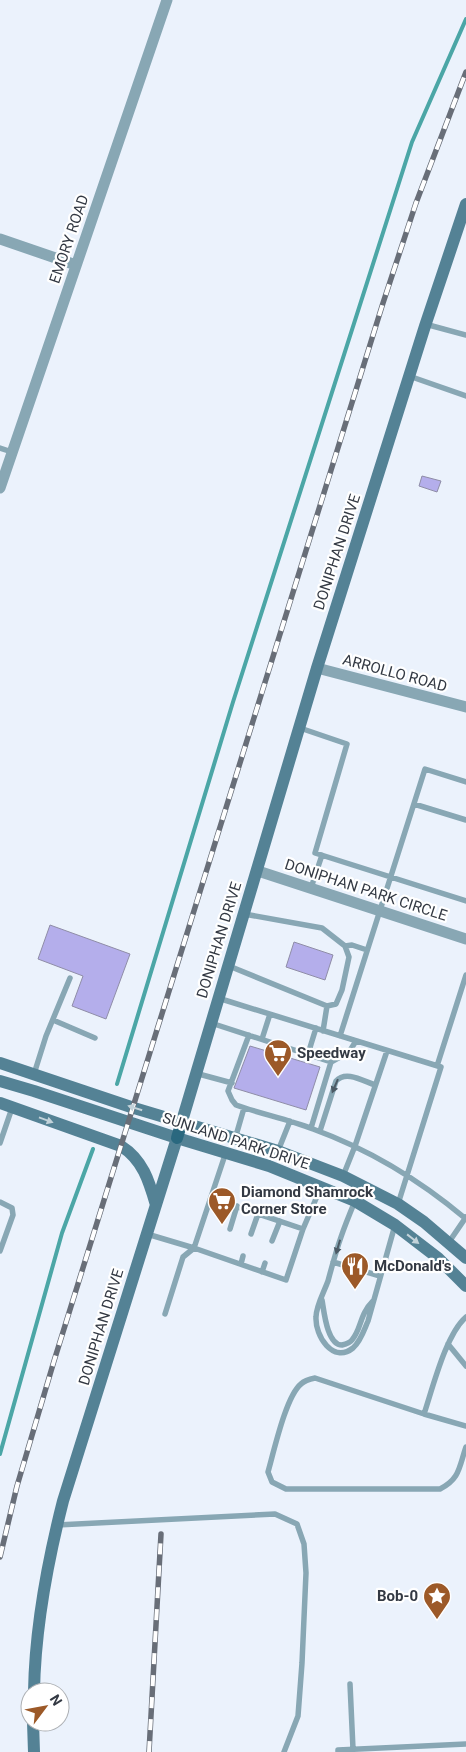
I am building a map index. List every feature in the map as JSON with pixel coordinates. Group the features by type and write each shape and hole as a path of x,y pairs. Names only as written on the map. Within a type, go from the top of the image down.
{"main road":[{"name":"DONIPHAN DRIVE","path":"35,1682 41,1607 57,1525 177,1138 317,668 425,324 466,204"},
{"name":"SUNLAND PARK DRIVE","path":"0,1063 134,1108 278,1151 344,1176 398,1204 424,1222 466,1258"},
{"name":"SUNLAND PARK DRIVE","path":"0,1081 269,1166 355,1201 395,1225 438,1258 466,1286"},
{"path":"6,1105 121,1146 130,1152 142,1166 156,1204"},
{"path":"34,1732 34,1752"}],"street":[{"name":"EMORY ROAD","path":"0,488 167,0"},
{"path":"0,239 76,265"},
{"name":"ARROLLO ROAD","path":"317,668 466,707"},
{"name":"DONIPHAN PARK CIRCLE","path":"258,871 466,938"}],"lane":[{"path":"425,324 466,335"},
{"path":"409,376 466,396"},
{"path":"0,448 12,452"},
{"path":"300,728 347,744 315,853 466,900"},
{"path":"340,1036 425,769 466,782"},
{"path":"414,804 466,820"},
{"path":"311,888 322,855"},
{"path":"244,914 322,928 345,946 349,957 342,990 336,1004"},
{"path":"345,946 368,950"},
{"path":"229,966 328,1006 336,1004 349,1009"},
{"path":"437,1066 466,975"},
{"path":"34,1074 46,1036 70,978"},
{"path":"218,998 440,1067 398,1204"},
{"path":"308,1054 320,1030 328,1006"},
{"path":"262,1039 270,1014"},
{"path":"53,1020 95,1038"},
{"path":"211,1023 331,1062"},
{"path":"248,1035 228,1091 229,1096 236,1105 311,1128 355,1146 408,1176 466,1219 448,1242"},
{"path":"311,1128 331,1062 349,1052 356,1041"},
{"path":"344,1176 387,1051"},
{"path":"196,1073 232,1083"},
{"path":"320,1132 336,1081 339,1078 347,1076 375,1085"},
{"path":"0,1143 6,1105"},
{"path":"234,1139 244,1108"},
{"path":"278,1151 290,1121"},
{"path":"165,1314 182,1257 194,1248 226,1152"},
{"path":"147,1234 194,1248 222,1253 241,1264 286,1280 321,1187"},
{"path":"211,1198 304,1229"},
{"path":"355,1201 341,1236 315,1316 317,1332 323,1343 338,1352 350,1350 359,1341 368,1321 395,1225"},
{"path":"0,1202 12,1208 13,1215 0,1251"},
{"path":"230,1229 237,1206"},
{"path":"251,1234 258,1214"},
{"path":"272,1241 280,1221"},
{"path":"241,1264 243,1256"},
{"path":"334,1262 380,1276"},
{"path":"262,1272 265,1263"},
{"path":"322,1298 325,1320 334,1342 338,1344 348,1343 352,1340 365,1309 373,1301"},
{"path":"424,1414 448,1344 458,1323 466,1317"},
{"path":"448,1344 466,1366"},
{"path":"466,1426 316,1378 308,1379 300,1384 290,1398 268,1472 272,1482 286,1489 440,1490 451,1484 456,1477 466,1447"},
{"path":"57,1525 275,1514 297,1524 304,1544 306,1573 302,1663 298,1716 284,1752"},
{"path":"350,1684 352,1749"},
{"path":"338,1752 338,1750 352,1749 430,1749 466,1744"}],"building":[{"path":"422,476 441,481 437,492 419,486"},
{"path":"50,925 130,954 106,1019 72,1006 83,976 38,959"},
{"path":"294,942 333,955 325,980 286,967"},
{"path":"250,1046 320,1067 306,1110 234,1088"}],"waterway":[{"path":"117,1084 233,702 412,142 466,19"},
{"path":"0,1454 62,1233 93,1149"}],"railway":[{"path":"0,1557 17,1486 54,1361 383,303 416,203 466,72"},
{"path":"149,1752 161,1534"}],"place":[{"name":"Speedway","path":"278,1077"},
{"name":"Diamond Shamrock Corner Store","path":"222,1225"},
{"name":"McDonald's","path":"355,1290"},
{"name":"Bob-0","path":"437,1620"}]}
